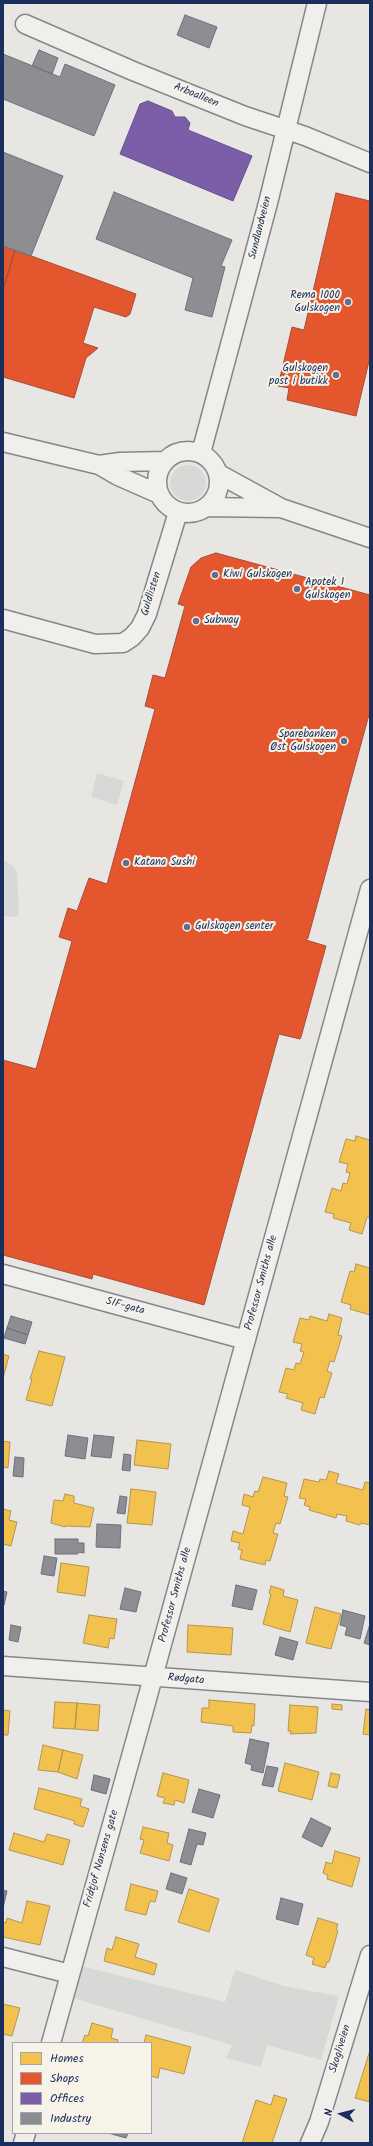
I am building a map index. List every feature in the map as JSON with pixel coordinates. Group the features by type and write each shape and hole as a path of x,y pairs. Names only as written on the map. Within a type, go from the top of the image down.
{"street":[{"name":"Sundlandveien","path":"202,453 268,203 317,3"},
{"name":"Arboalleen","path":"25,24 133,71 245,116 285,129 370,164"},
{"path":"3,442 99,465 118,476 159,494 170,508 178,512 188,514 199,512 208,507 218,492 219,474"},
{"path":"159,494 157,476 165,461 179,452 187,451 202,453 210,459 219,474 281,508 370,538"},
{"path":"99,465 120,462 165,461"},
{"path":"208,507 281,508"},
{"name":"Guldlisten","path":"3,619 95,644 122,643 132,637 140,628 147,614 178,512"},
{"name":"Professor Smiths alle","path":"154,1676 370,889"},
{"name":"SIF-gata","path":"3,1274 246,1340"},
{"name":"Rødgata","path":"3,1666 370,1692"},
{"name":"Fridtjof Nansens gate","path":"51,2042 154,1676"},
{"name":"Skogliveien","path":"310,2143 319,2122 370,1955"},
{"path":"3,1957 70,1974"}],"shaded area":[{"path":"192,465 201,470 205,476 205,490 201,496 192,501 184,501 175,496 171,490 170,479 175,470 181,466"},
{"path":"97,773 124,781 117,805 91,797"},
{"path":"3,860 13,866 17,872 19,914 17,917 3,916"},
{"path":"81,1966 225,2002 235,1970 284,1986 339,1996 321,2060 267,2045 261,2067 226,2058 232,2045 73,1998"}],"building: Homes":[{"path":"356,1136 370,1140 370,1218 367,1217 362,1234 349,1230 351,1223 333,1218 334,1214 325,1212 332,1188 341,1191 343,1183 347,1184 350,1173 346,1172 348,1164 339,1162 346,1139 355,1141"},
{"path":"356,1264 370,1268 370,1315 350,1309 351,1305 341,1302 350,1271 354,1272"},
{"path":"329,1314 342,1318 338,1335 342,1336 334,1362 330,1361 327,1371 332,1373 324,1398 320,1397 315,1414 301,1410 303,1403 286,1398 288,1394 279,1392 286,1368 294,1370 296,1363 300,1364 304,1352 300,1351 302,1344 293,1342 300,1318 309,1320 310,1316 327,1321"},
{"path":"39,1351 65,1357 52,1406 26,1400 32,1379 30,1379"},
{"path":"3,1354 9,1356 3,1378"},
{"path":"137,1440 171,1444 168,1469 134,1465"},
{"path":"3,1441 10,1442 8,1468 3,1467"},
{"path":"329,1471 339,1474 336,1483 363,1490 365,1482 370,1483 370,1525 361,1523 360,1525 346,1521 347,1516 337,1514 336,1518 309,1510 310,1507 304,1505 306,1499 299,1498 304,1479 319,1482 320,1479 326,1480"},
{"path":"263,1477 287,1483 284,1496 288,1497 280,1524 276,1523 273,1533 278,1534 270,1561 266,1560 265,1565 240,1559 242,1550 238,1549 240,1543 231,1541 233,1531 243,1534 250,1507 242,1505 244,1494 253,1497 255,1491 258,1492"},
{"path":"131,1489 156,1492 152,1525 127,1523"},
{"path":"65,1494 74,1496 74,1503 94,1508 90,1527 65,1527 51,1523 54,1500 63,1501"},
{"path":"3,1509 11,1511 9,1520 17,1522 11,1546 3,1544"},
{"path":"61,1563 89,1567 85,1596 57,1592"},
{"path":"271,1586 284,1590 283,1596 298,1600 290,1632 263,1624 271,1594 269,1593"},
{"path":"315,1607 341,1614 331,1649 306,1643"},
{"path":"89,1615 117,1619 114,1639 110,1638 108,1648 83,1643"},
{"path":"188,1625 233,1628 231,1655 187,1652"},
{"path":"209,1700 255,1704 254,1726 252,1725 251,1733 233,1732 233,1726 201,1722 202,1708 209,1708"},
{"path":"55,1702 77,1703 75,1729 53,1728"},
{"path":"77,1703 100,1705 98,1731 75,1729"},
{"path":"332,1704 342,1705 342,1710 332,1709"},
{"path":"290,1705 318,1707 316,1733 290,1734 291,1731 288,1731"},
{"path":"366,1709 370,1710 370,1735 363,1734"},
{"path":"3,1710 10,1711 8,1735 3,1735"},
{"path":"43,1745 63,1750 58,1772 38,1770"},
{"path":"63,1750 83,1755 77,1779 58,1772"},
{"path":"285,1763 319,1772 312,1800 278,1791"},
{"path":"163,1773 189,1780 184,1803 175,1800 174,1805 163,1803 165,1798 157,1796"},
{"path":"331,1773 340,1775 337,1788 328,1786"},
{"path":"39,1788 82,1799 80,1806 89,1809 83,1827 74,1824 75,1821 34,1809"},
{"path":"143,1827 169,1833 167,1843 173,1845 169,1861 140,1853 144,1840 140,1839"},
{"path":"14,1833 44,1842 47,1834 70,1840 63,1865 9,1850"},
{"path":"335,1851 360,1858 352,1887 327,1879 328,1875 323,1873 326,1862 332,1864"},
{"path":"131,1884 158,1891 155,1902 150,1901 146,1915 125,1910"},
{"path":"189,1889 219,1899 209,1932 178,1922"},
{"path":"27,1901 50,1906 40,1945 3,1937 3,1922 6,1923 7,1918 22,1923"},
{"path":"318,1918 338,1924 336,1930 338,1931 329,1962 327,1962 325,1968 312,1964 314,1958 306,1955"},
{"path":"116,1937 139,1944 135,1957 157,1964 154,1975 104,1961 107,1948 112,1950"},
{"path":"3,2004 20,2008 12,2036 3,2034"},
{"path":"92,2023 113,2029 111,2038 118,2040 117,2042 82,2042 85,2035 88,2036"},
{"path":"146,2035 191,2047 184,2074 160,2068 158,2078 152,2076 152,2042 144,2042"},
{"path":"370,2050 370,2102 355,2098"},
{"path":"274,2095 287,2099 272,2143 242,2143 256,2100 271,2105"}],"building: Shops":[{"path":"336,193 370,201 370,357 356,416 287,400 289,388 278,386 292,327 304,330"},
{"path":"3,246 15,250 3,290"},
{"path":"15,250 136,294 130,314 126,317 94,307 83,343 98,348 86,358 74,398 3,377 3,290"},
{"name":"Gulskogen senter","path":"216,553 370,595 370,711 308,938 306,940 326,946 301,1037 300,1039 279,1034 204,1305 93,1274 92,1279 3,1255 3,1060 36,1069 72,941 59,937 68,908 77,911 89,878 107,884 155,709 145,706 153,675 165,678 185,606 178,604 191,567 201,558"}],"building: Offices":[{"path":"148,101 172,111 175,117 185,117 190,123 188,130 252,156 233,201 120,154 140,104"}],"building: Industry":[{"path":"185,15 217,27 209,48 177,35"},
{"path":"39,50 58,58 52,74 32,66"},
{"path":"3,54 60,77 65,64 115,85 94,136 3,99"},
{"path":"3,152 63,176 31,256 3,246"},
{"path":"114,192 232,240 221,266 225,267 212,317 185,310 193,278 96,239"},
{"path":"11,1316 32,1322 28,1335 7,1328"},
{"path":"7,1328 28,1335 25,1344 4,1338"},
{"path":"68,1435 88,1438 85,1459 65,1456"},
{"path":"94,1435 114,1437 111,1458 91,1456"},
{"path":"124,1454 131,1455 130,1471 122,1470"},
{"path":"15,1457 24,1458 23,1477 13,1476"},
{"path":"120,1496 127,1497 125,1514 117,1513"},
{"path":"97,1524 121,1525 120,1548 96,1547"},
{"path":"55,1539 78,1539 78,1543 84,1543 84,1553 78,1552 78,1554 55,1554"},
{"path":"44,1556 57,1558 54,1576 41,1574"},
{"path":"236,1585 257,1590 252,1610 232,1606"},
{"path":"125,1588 141,1592 136,1612 120,1609"},
{"path":"3,1591 7,1592 4,1605 3,1605"},
{"path":"343,1610 365,1616 360,1639 345,1635 347,1627 340,1625"},
{"path":"370,1624 370,1645 364,1643"},
{"path":"11,1625 21,1627 18,1642 9,1640"},
{"path":"280,1637 298,1642 293,1660 275,1655"},
{"path":"250,1739 269,1743 263,1773 251,1770 252,1765 245,1763"},
{"path":"267,1766 278,1768 273,1787 262,1785"},
{"path":"94,1775 110,1779 106,1794 91,1790"},
{"path":"199,1789 220,1795 213,1818 192,1812"},
{"path":"311,1818 331,1828 322,1847 302,1837"},
{"path":"189,1829 206,1833 203,1845 197,1844 191,1865 180,1862"},
{"path":"171,1873 187,1878 182,1894 166,1889"},
{"path":"3,1890 7,1891 3,1908"},
{"path":"281,1898 303,1904 298,1925 276,1919"},
{"path":"112,2134 128,2134 126,2138"}],"place":[{"name":"Rema 1000 Gulskogen","path":"348,302"},
{"name":"Gulskogen post i butikk","path":"336,375"},
{"name":"Kiwi Gulskogen","path":"215,575"},
{"name":"Apotek 1 Gulskogen","path":"297,589"},
{"name":"Subway","path":"196,621"},
{"name":"Sparebanken Øst Gulskogen","path":"344,741"},
{"name":"Katana Sushi","path":"126,863"},
{"name":"Gulskogen senter","path":"187,927"}]}
